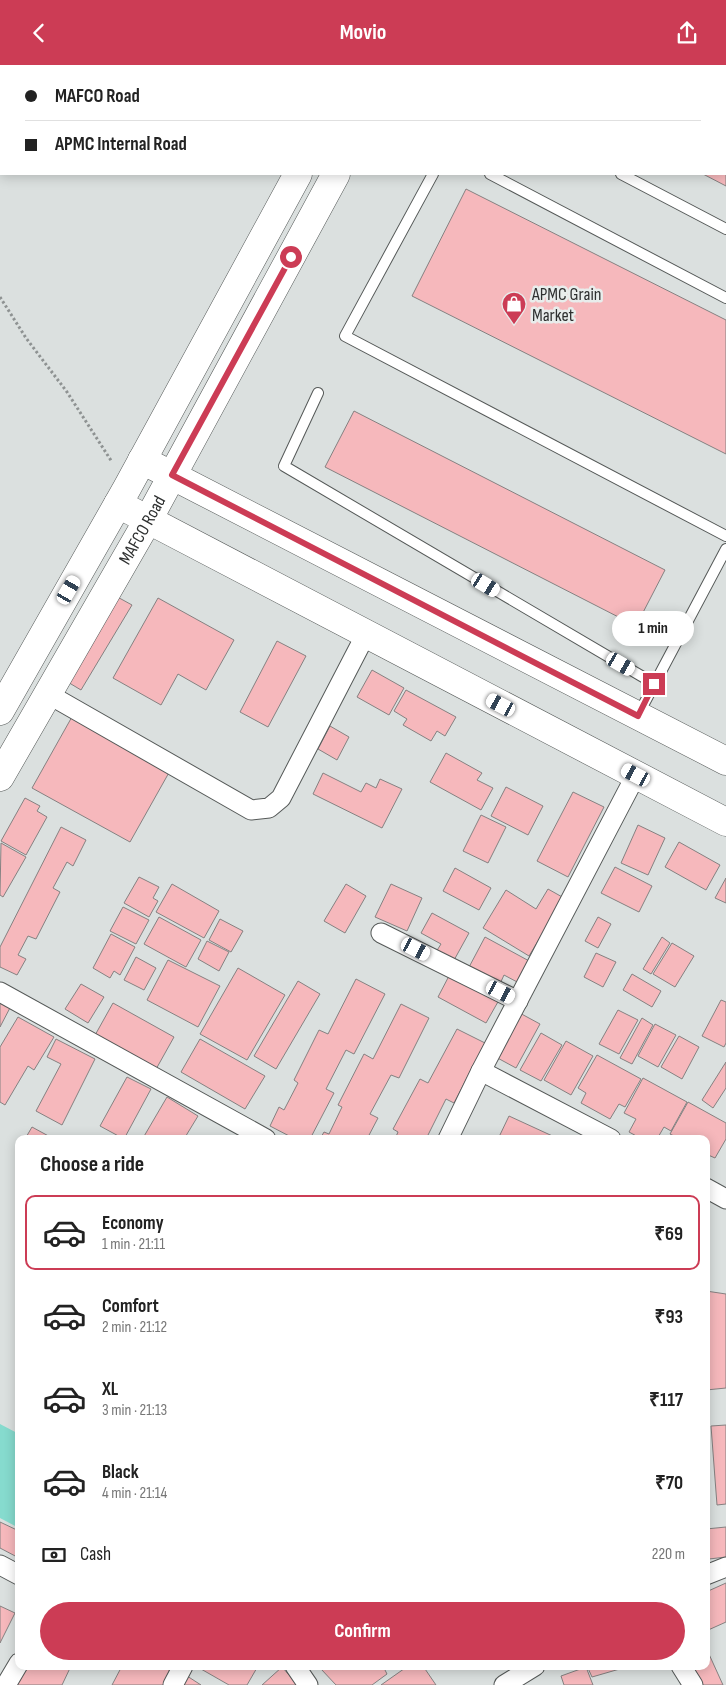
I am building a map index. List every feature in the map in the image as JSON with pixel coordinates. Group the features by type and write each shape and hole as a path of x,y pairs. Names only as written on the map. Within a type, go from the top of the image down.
{"main road":[{"name":"MAFCO Road","path":"0,711 123,496 297,175"},
{"name":"MAFCO Road","path":"0,777 148,520 335,175"},
{"path":"142,460 726,761"},
{"path":"123,496 148,520 726,822"}],"street":[{"path":"48,694 251,810 269,808 281,798 366,634"},
{"path":"450,1135 481,1071 636,775"},
{"path":"382,933 518,1001"},
{"path":"0,992 259,1135"},
{"path":"481,1071 603,1135"},
{"path":"710,1190 726,1199"},
{"path":"0,1565 15,1573"},
{"path":"710,1573 726,1567"},
{"path":"6,1685 15,1670"},
{"path":"173,1685 181,1670"},
{"path":"298,1670 308,1685"},
{"path":"504,1685 528,1670"},
{"path":"684,1670 693,1685"}],"lane":[{"path":"432,175 346,337 726,536"},
{"path":"492,175 726,298"},
{"path":"623,175 726,229"},
{"path":"318,393 284,466 654,684"},
{"path":"638,716 726,549"}],"path":[{"path":"0,297 103,447 123,496"}],"green space":[{"path":"0,1424 15,1432 15,1526 0,1518"}],"building":[{"path":"705,175 726,175 726,186"},
{"path":"466,189 726,320 726,454 412,296"},
{"path":"354,411 665,570 636,626 325,467"},
{"path":"112,594 132,605 81,690 61,678"},
{"path":"158,598 234,640 206,690 178,674 161,705 113,678"},
{"path":"277,641 306,656 268,727 240,712"},
{"path":"372,670 404,688 389,715 357,697"},
{"path":"406,690 456,717 445,736 437,731 431,741 403,725 407,719 394,711"},
{"path":"73,715 171,769 130,842 32,788"},
{"path":"330,726 349,737 337,760 318,749"},
{"path":"446,753 482,773 477,780 493,788 481,810 430,782"},
{"path":"323,773 361,792 366,783 376,788 380,779 402,789 382,828 313,794"},
{"path":"506,787 543,806 528,835 491,816"},
{"path":"573,792 604,807 568,877 537,861"},
{"path":"25,798 40,806 37,811 47,817 26,855 1,841"},
{"path":"481,815 506,827 488,863 463,851"},
{"path":"638,825 665,838 648,875 621,863"},
{"path":"61,827 86,840 73,866 67,862 53,888 60,892 36,939 28,936 18,955 26,959 17,975 0,967 0,947"},
{"path":"679,842 720,865 706,890 665,867"},
{"path":"1,843 26,857 3,897 0,895"},
{"path":"615,867 652,886 639,912 601,893"},
{"path":"455,868 491,888 479,910 443,891"},
{"path":"139,877 159,887 153,898 158,901 149,917 124,903"},
{"path":"726,878 726,903 715,898"},
{"path":"172,884 219,911 204,938 156,912"},
{"path":"346,884 366,896 345,933 324,921"},
{"path":"391,884 422,898 407,931 375,917"},
{"path":"548,889 564,898 529,956 483,928 506,890 536,909"},
{"path":"123,907 149,920 136,944 110,931"},
{"path":"432,913 469,933 453,962 436,952 441,944 421,933"},
{"path":"159,917 201,940 186,967 144,944"},
{"path":"598,917 611,924 598,948 585,941"},
{"path":"220,919 243,931 231,952 209,940"},
{"path":"111,934 135,947 120,975 114,971 110,978 93,968"},
{"path":"485,937 531,962 519,983 504,975 499,986 468,969"},
{"path":"662,937 670,943 651,974 643,969"},
{"path":"207,941 229,952 219,971 198,959"},
{"path":"672,943 694,956 675,987 653,974"},
{"path":"596,953 616,962 603,987 584,977"},
{"path":"136,957 156,968 144,990 124,980"},
{"path":"168,960 220,986 198,1027 147,1000"},
{"path":"238,968 285,995 247,1060 200,1034"},
{"path":"450,974 499,1000 486,1023 438,997"},
{"path":"632,974 661,991 652,1007 623,990"},
{"path":"356,979 385,994 354,1054 346,1050 326,1089 334,1093 312,1135 287,1135 270,1126 279,1107 284,1110 298,1083 294,1080 319,1030 328,1034"},
{"path":"298,981 320,994 276,1069 254,1056"},
{"path":"81,984 104,997 88,1023 65,1009"},
{"path":"0,998 12,1004 0,1027"},
{"path":"721,1000 726,1002 726,1043 724,1047 702,1036"},
{"path":"113,1003 174,1037 155,1071 94,1037"},
{"path":"401,1004 429,1018 399,1078 391,1075 370,1114 378,1118 369,1135 322,1135 324,1132 329,1134 342,1107 338,1105 364,1054 373,1059"},
{"path":"618,1010 638,1020 619,1054 599,1044"},
{"path":"516,1011 540,1024 516,1068 492,1055"},
{"path":"18,1017 54,1037 34,1070 28,1066 5,1105 0,1102 0,1047"},
{"path":"642,1018 653,1025 632,1064 620,1058"},
{"path":"655,1024 676,1035 658,1067 638,1056"},
{"path":"457,1029 485,1043 454,1103 446,1099 428,1135 397,1135 398,1132 393,1129 420,1079 428,1083"},
{"path":"541,1033 562,1045 541,1081 520,1070"},
{"path":"679,1036 699,1047 682,1079 661,1067"},
{"path":"56,1039 95,1059 62,1125 36,1111 61,1064 47,1057"},
{"path":"200,1039 265,1076 245,1109 181,1072"},
{"path":"566,1041 593,1056 571,1095 544,1080"},
{"path":"597,1055 641,1079 625,1107 619,1104 610,1119 581,1103 586,1093 578,1088"},
{"path":"726,1062 726,1088 713,1108 702,1100"},
{"path":"127,1077 151,1089 126,1135 117,1135 100,1126"},
{"path":"643,1078 687,1102 671,1131 664,1127 659,1135 635,1135 629,1132 636,1119 624,1113"},
{"path":"167,1097 198,1116 186,1135 145,1135"},
{"path":"688,1102 726,1123 726,1139 715,1158 710,1156 710,1135 670,1134"},
{"path":"509,1116 550,1135 500,1135"},
{"path":"32,1127 47,1135 27,1135"},
{"path":"710,1292 726,1294 726,1388 710,1390"},
{"path":"726,1425 726,1504 717,1505 711,1426"},
{"path":"0,1522 15,1529 15,1556 0,1548"},
{"path":"726,1527 726,1557 710,1559 710,1529"},
{"path":"726,1583 726,1622 710,1629 710,1590"},
{"path":"0,1606 15,1613 0,1643"},
{"path":"710,1656 723,1685 698,1685 691,1670 710,1670"},
{"path":"23,1670 69,1670 62,1685 15,1685"},
{"path":"120,1670 171,1671 164,1685 112,1685"},
{"path":"203,1670 256,1670 247,1685 229,1685"},
{"path":"279,1670 285,1670 298,1685 262,1685"},
{"path":"322,1670 385,1670 387,1674 372,1685 336,1685"},
{"path":"402,1670 426,1670 436,1685 381,1685"},
{"path":"578,1670 587,1670 593,1685 564,1685 561,1676"},
{"path":"589,1670 616,1670 592,1677"},
{"path":"184,1674 201,1685 177,1685"}],"place":[{"name":"APMC Grain Market","path":"514,325"}],"route":[{"path":"291,257 172,475 638,716 654,684"}]}
